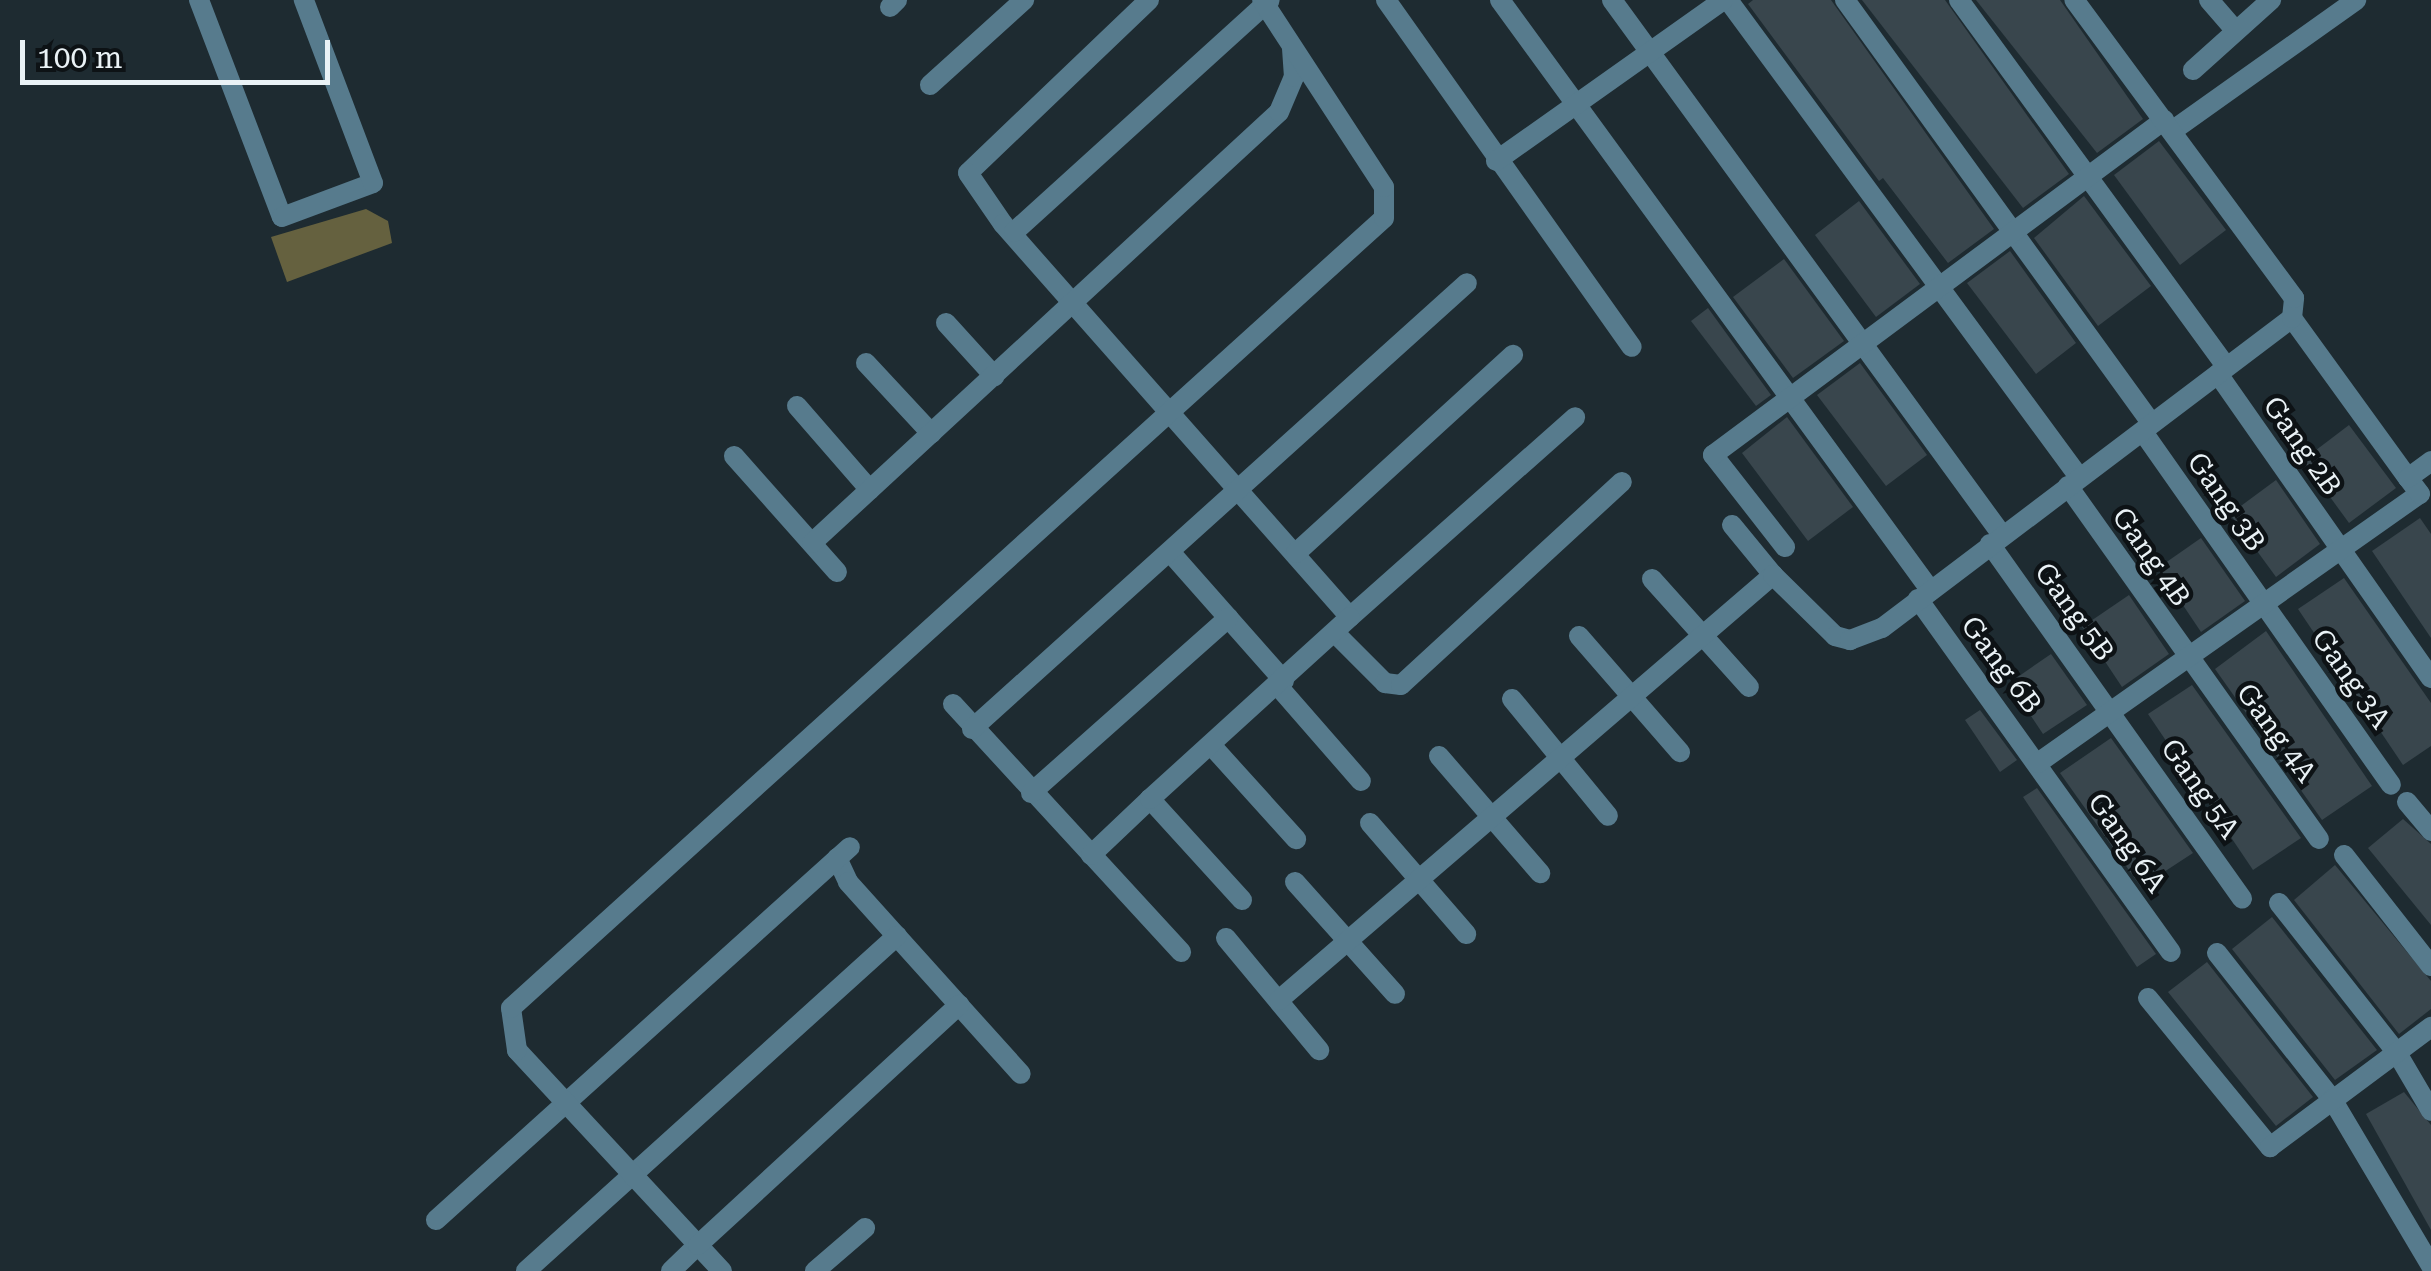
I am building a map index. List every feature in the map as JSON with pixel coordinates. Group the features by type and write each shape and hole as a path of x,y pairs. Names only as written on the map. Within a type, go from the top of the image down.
{"street":[{"path":"199,0 282,218 373,183 304,0"},
{"path":"930,84 1024,0"},
{"path":"1149,0 968,173 1071,299 1350,617"},
{"path":"1386,0 1496,161 1632,347"},
{"name":"Gang 6B","path":"1500,0 1789,398 2038,764"},
{"name":"Gang 5B","path":"1612,0 1862,343 2112,712"},
{"path":"1496,161 1725,0"},
{"name":"Gang 4B","path":"1725,0 2074,482 2188,660"},
{"name":"Gang 3B","path":"1845,0 2015,232 2265,604"},
{"name":"Gang 2B","path":"1959,0 2090,176 2431,678"},
{"path":"2074,0 2294,298 2292,318 2420,494"},
{"path":"2209,0 2236,30"},
{"path":"2194,70 2271,0"},
{"path":"1784,547 1713,454 2090,176 2356,0"},
{"path":"722,1271 517,1050 512,1008 520,993 1172,414 1390,204 1266,1 1014,232"},
{"path":"812,543 994,376 1071,299 1279,112 1294,77 1291,42"},
{"path":"972,729 1467,284"},
{"path":"1732,525 1774,575 1835,636 1850,640 1882,628 2292,318"},
{"path":"946,323 994,376"},
{"path":"1296,553 1514,355"},
{"path":"866,363 932,433"},
{"path":"797,406 870,490"},
{"path":"1091,855 1575,417"},
{"path":"734,456 837,572"},
{"path":"2038,764 2420,494 2431,461"},
{"path":"1335,633 1385,683 1401,685 1622,482"},
{"path":"1170,552 1361,782"},
{"path":"1279,1000 1774,575"},
{"path":"1652,579 1749,686"},
{"name":"Gang 3A","path":"2265,604 2392,785"},
{"path":"1031,793 1228,618"},
{"path":"1578,636 1680,752"},
{"name":"Gang 4A","path":"2188,660 2319,839"},
{"path":"1512,699 1608,816"},
{"path":"953,704 1180,952"},
{"name":"Gang 5A","path":"2112,712 2242,898"},
{"path":"1210,746 1296,840"},
{"path":"1439,756 1540,873"},
{"name":"Gang 6A","path":"2038,764 2171,952"},
{"path":"1150,799 1242,900"},
{"path":"2407,802 2431,831"},
{"path":"1370,823 1466,934"},
{"path":"436,1220 843,852 848,882 1022,1074"},
{"path":"2344,856 2431,966"},
{"path":"1295,882 1395,994"},
{"path":"2279,903 2397,1052 2431,1112"},
{"path":"526,1271 896,936"},
{"path":"1226,938 1319,1050"},
{"path":"2217,952 2332,1099 2431,1266"},
{"path":"2148,998 2270,1147 2431,1027"},
{"path":"671,1271 959,1005"},
{"path":"815,1271 865,1228"}],"shaded area":[{"path":"366,209 388,221 392,243 287,282 271,237"}],"building":[{"path":"1753,0 1831,0 1994,229 1948,263 1883,178 1879,181 1748,4"},
{"path":"1862,0 1945,0 2069,174 2023,208"},
{"path":"1976,0 2060,0 2143,119 2097,153"},
{"path":"2159,141 2226,230 2180,265 2114,175"},
{"path":"2084,196 2151,286 2098,326 2034,238"},
{"path":"1859,201 1920,284 1876,317 1815,235"},
{"path":"2010,251 2076,343 2036,374 1967,283"},
{"path":"1784,259 1844,341 1793,378 1733,297"},
{"path":"1708,308 1771,395 1756,406 1691,321"},
{"path":"1860,363 1927,455 1886,486 1817,395"},
{"path":"1787,417 1853,507 1808,541 1742,453"},
{"path":"2349,425 2396,488 2349,523 2303,460"},
{"path":"2276,480 2320,544 2276,577 2230,514"},
{"path":"2420,518 2431,534 2431,638 2372,551"},
{"path":"2201,538 2245,601 2201,632 2158,568"},
{"path":"2344,578 2431,703 2431,746 2403,765 2298,609"},
{"path":"2129,595 2169,654 2122,687 2082,627"},
{"path":"2266,631 2372,786 2322,820 2215,669"},
{"path":"2051,654 2087,705 2043,734 2009,683"},
{"path":"2192,685 2301,838 2253,870 2148,714"},
{"path":"1980,710 2017,760 2000,772 1965,720"},
{"path":"2111,738 2193,853 2141,887 2060,773"},
{"path":"2037,788 2156,954 2137,967 2023,797"},
{"path":"2403,819 2431,844 2431,925 2368,848"},
{"path":"2335,865 2431,981 2431,1009 2399,1034 2294,900"},
{"path":"2272,917 2377,1050 2335,1080 2232,949"},
{"path":"2207,962 2313,1097 2276,1126 2168,992"},
{"path":"2404,1092 2431,1125 2431,1230 2366,1114"}]}
